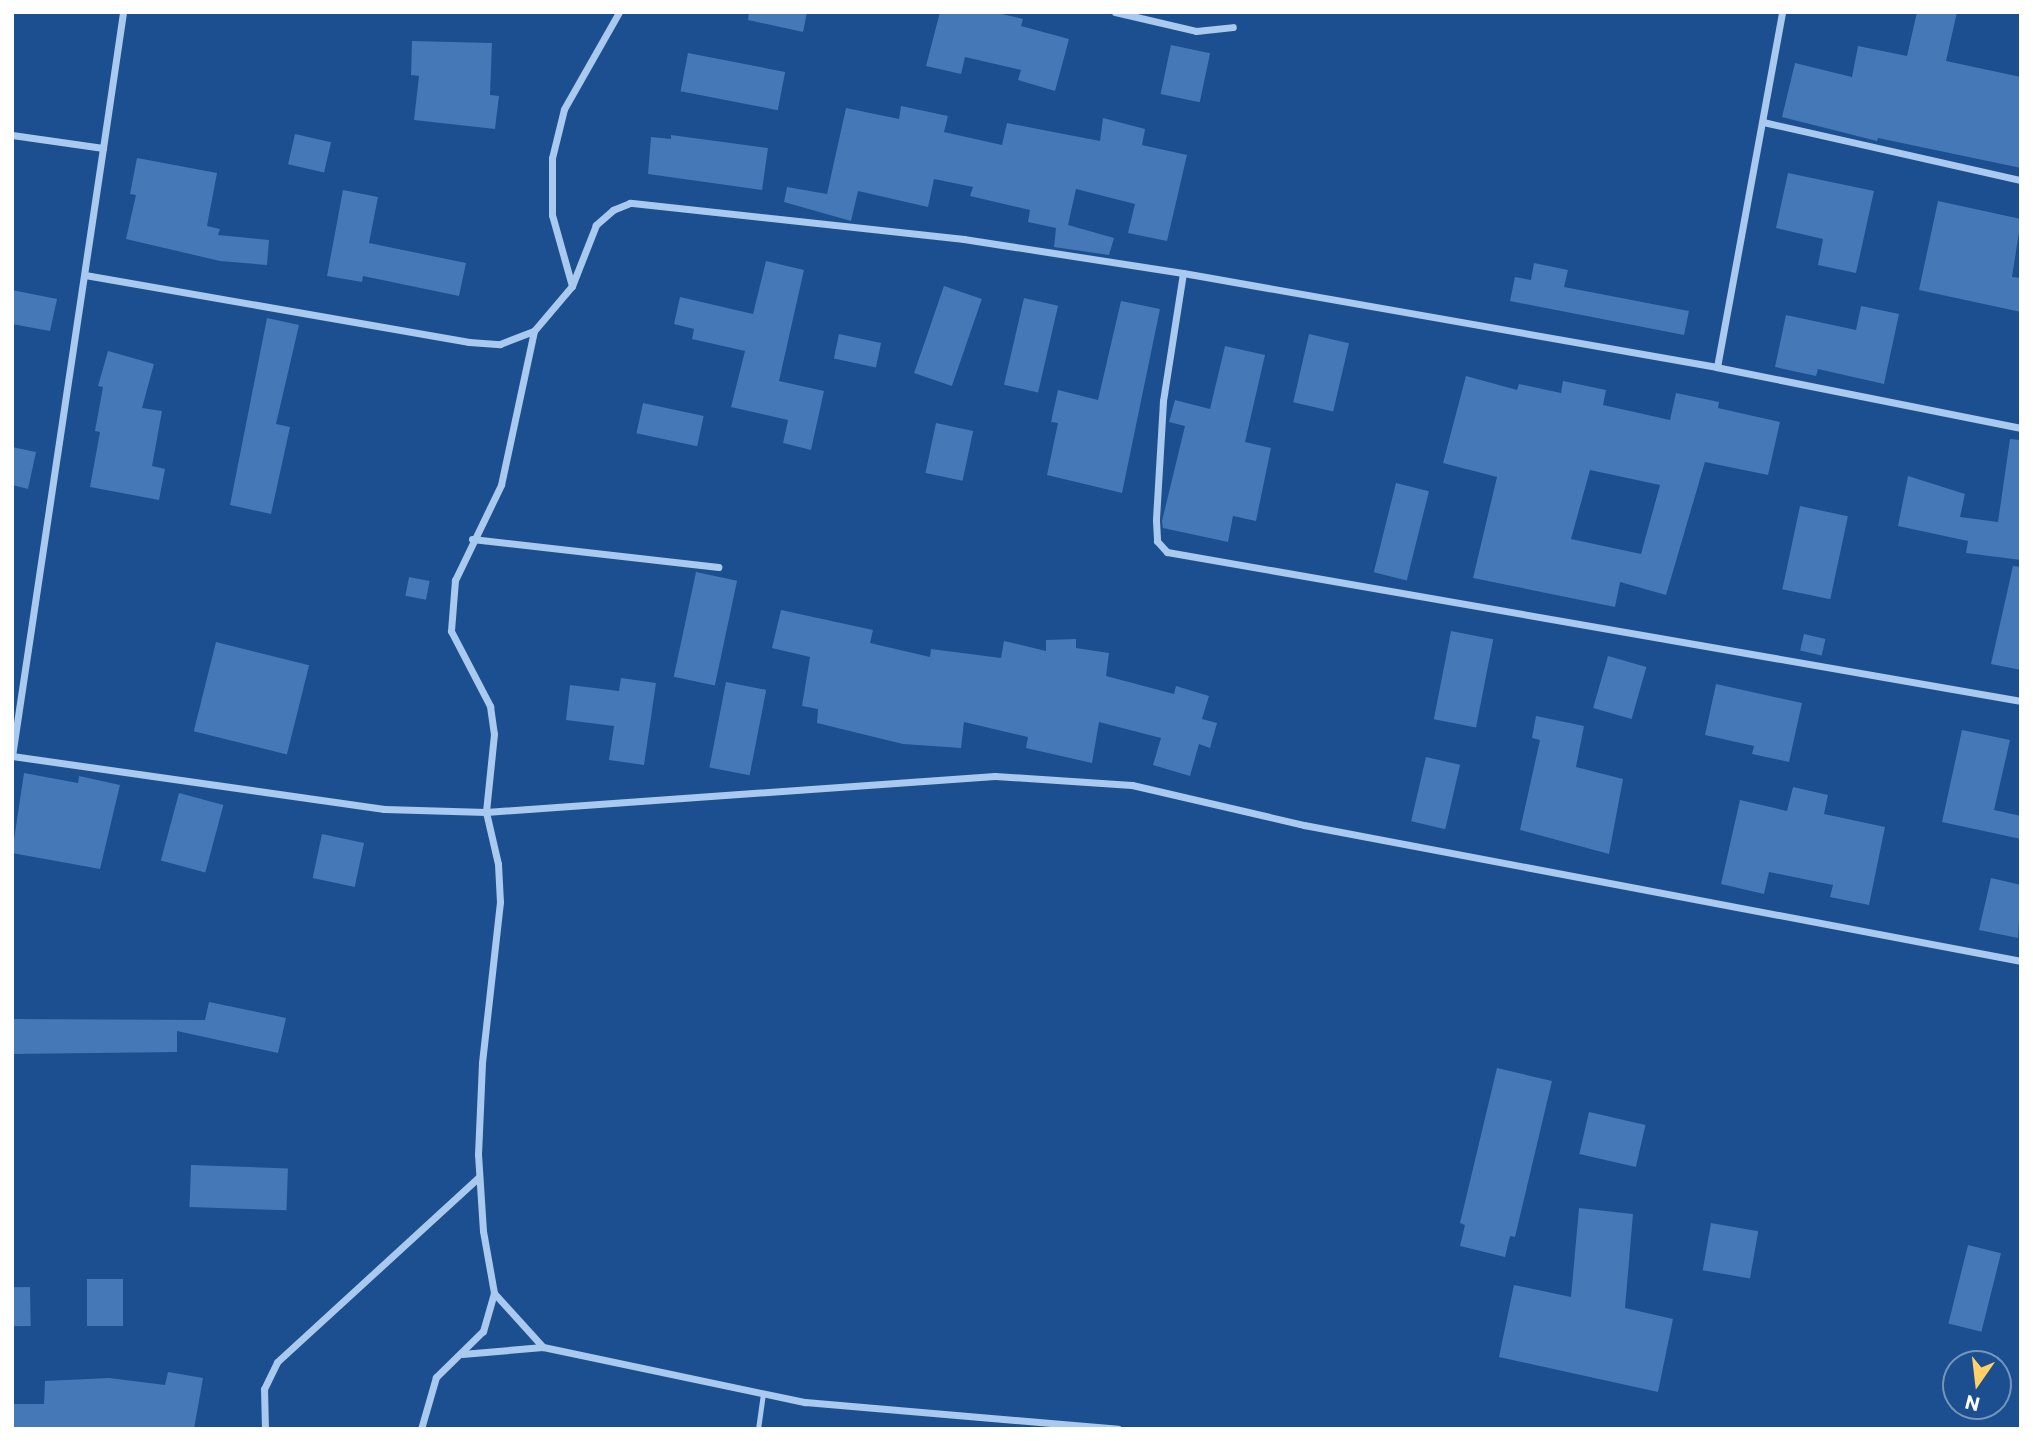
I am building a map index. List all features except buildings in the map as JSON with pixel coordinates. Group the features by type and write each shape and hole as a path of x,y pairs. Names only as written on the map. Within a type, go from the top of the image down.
{"street":[{"path":"123,12 12,757 384,809 486,812 995,776 1132,785 1304,824 2021,961"},
{"path":"572,286 552,215 552,158 564,110 620,12"},
{"path":"1115,12 1196,31 1233,27"},
{"path":"1717,367 1782,12"},
{"path":"1763,122 2021,180"},
{"path":"12,135 103,148"},
{"path":"421,1429 436,1377 483,1331 494,1293 479,1177 482,1063 500,902 498,864 486,812 494,734 490,706 452,631 455,580 472,539 500,485 534,331 572,286 596,225 613,210 629,204 964,239 1183,273 1717,367 2021,428"},
{"path":"1183,273 1162,414 1156,520 1157,541 1167,552 2021,701"},
{"path":"85,275 469,342 500,344 534,331"},
{"path":"472,539 718,567"},
{"path":"265,1429 264,1389 277,1362 479,1177"},
{"path":"494,1293 543,1347"},
{"path":"461,1354 543,1347 805,1402 1118,1429"}],"lane":[{"path":"758,1429 763,1393"}]}
